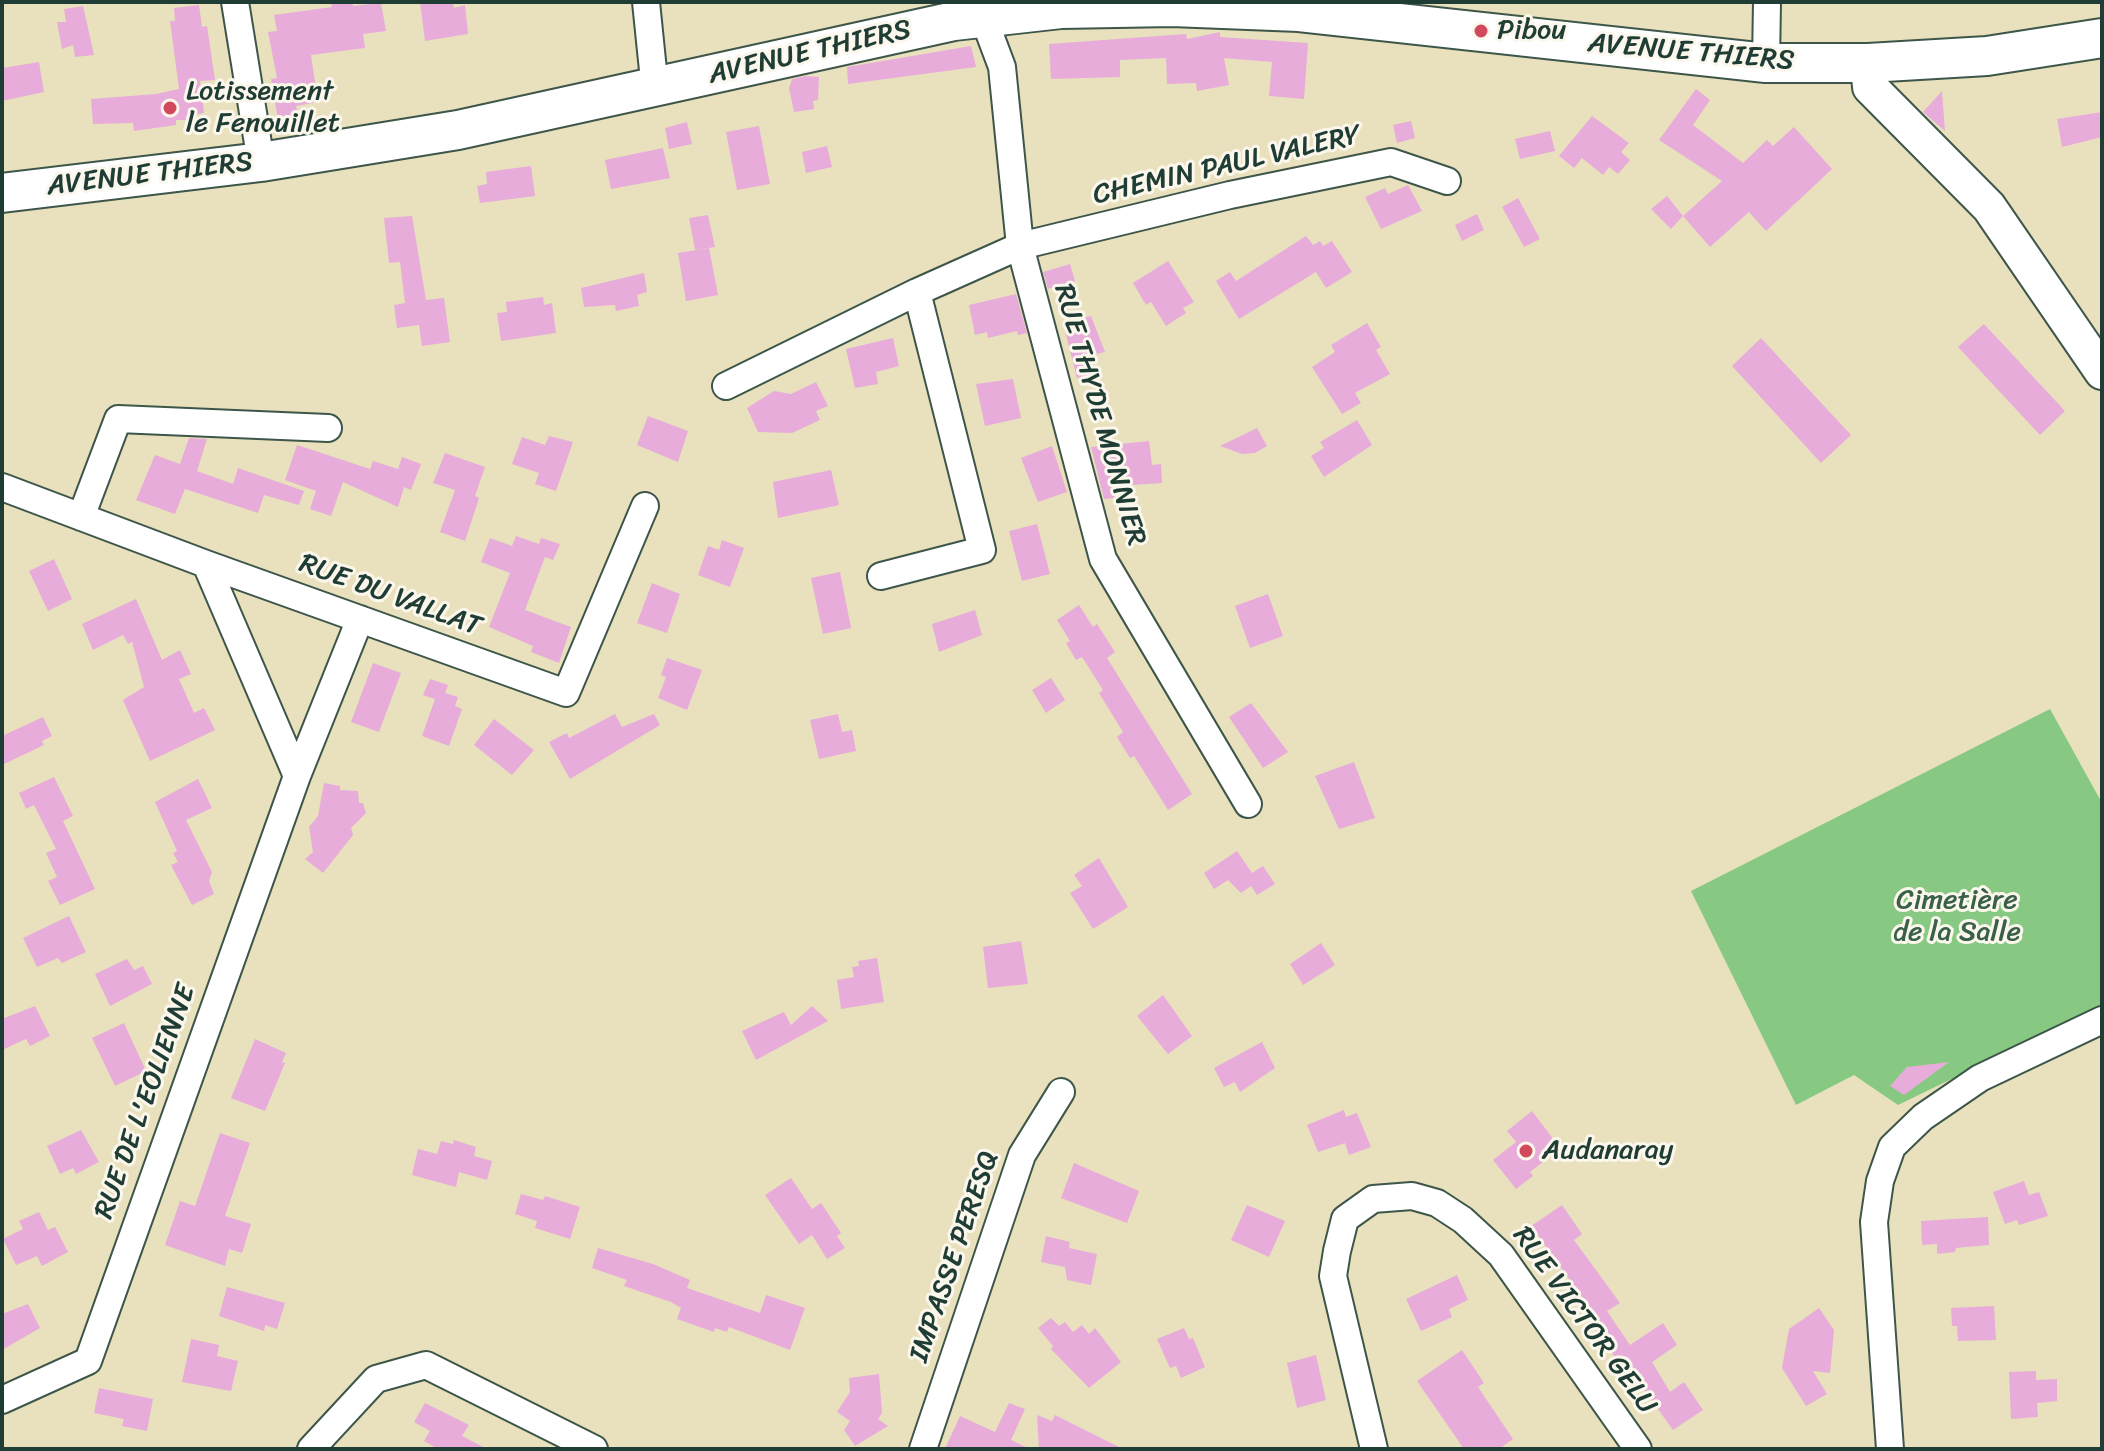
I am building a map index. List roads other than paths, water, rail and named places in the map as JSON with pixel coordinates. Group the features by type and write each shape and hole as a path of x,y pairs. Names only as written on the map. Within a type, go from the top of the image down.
{"main road":[{"name":"AVENUE THIERS","path":"2,193 261,162 458,130 655,90 800,53 1062,6 1299,12 1766,63 1868,63 1987,56 2102,38"}],"street":[{"path":"235,2 261,162"},
{"path":"646,2 655,90"},
{"path":"1766,63 1767,2"},
{"name":"RUE THYDE MONNIER","path":"984,19 1002,67 1020,246 1103,559 1248,804"},
{"path":"1868,63 1870,87 1989,207 2102,372"},
{"name":"CHEMIN PAUL VALERY","path":"726,386 917,292 1020,246 1230,195 1391,162 1447,181"},
{"path":"881,576 982,550 917,292"},
{"path":"81,517 118,419 328,428"},
{"name":"RUE DU VALLAT","path":"2,487 566,693 645,506"},
{"path":"206,564 297,776"},
{"name":"RUE DE L'EOLIENNE","path":"2,1400 88,1361 297,776 360,619"},
{"path":"1890,1449 1874,1222 1880,1181 1892,1147 1923,1117 1980,1078 2102,1020"},
{"name":"IMPASSE PERESQ","path":"923,1449 1022,1155 1061,1092"},
{"name":"RUE VICTOR GELU","path":"1374,1449 1333,1276 1345,1219 1373,1199 1412,1196 1437,1203 1463,1220 1501,1255 1638,1449"},
{"path":"311,1449 376,1379 426,1365 594,1449"}],"place":[{"name":"Pibou","path":"1481,31"},
{"name":"Lotissement le Fenouillet","path":"170,108"},
{"name":"Audanaray","path":"1526,1151"}],"park label":[{"name":"Cimetière de la Salle","path":"1957,917"}]}
